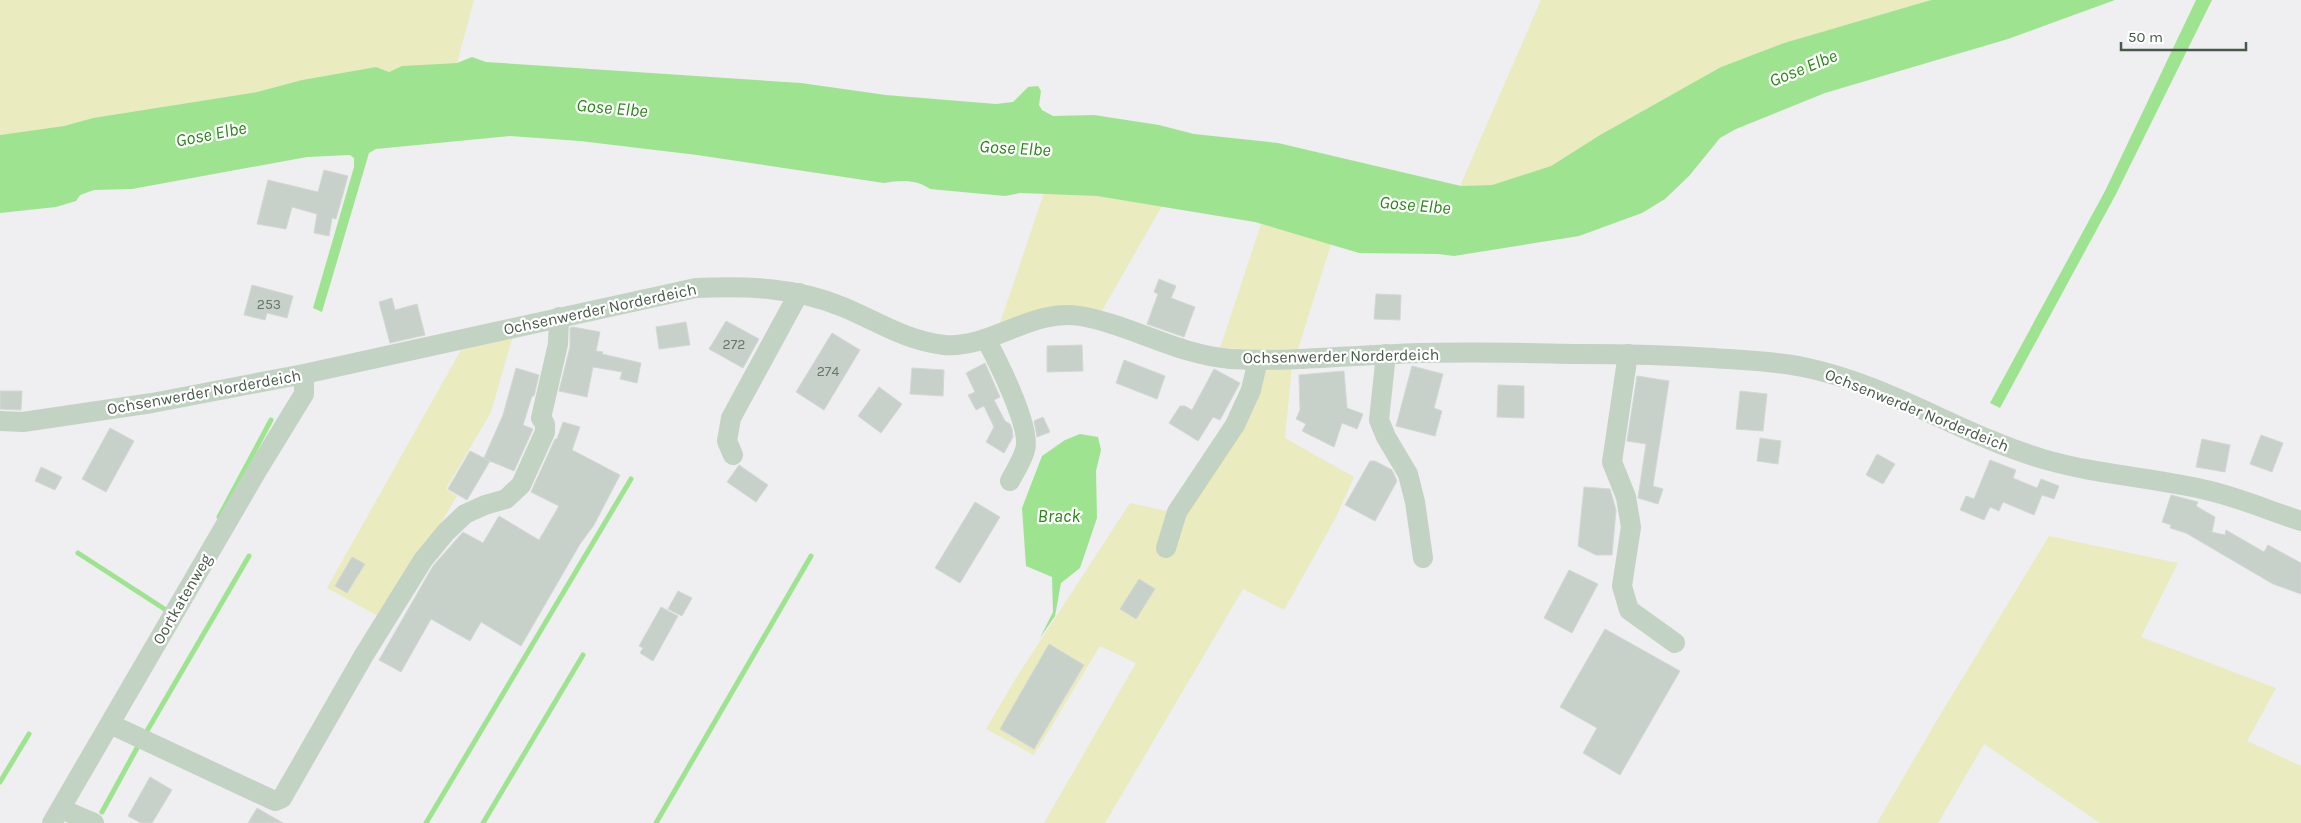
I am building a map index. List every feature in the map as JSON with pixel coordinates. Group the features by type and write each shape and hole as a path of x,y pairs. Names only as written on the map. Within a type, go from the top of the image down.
{"street":[{"name":"Ochsenwerder Norderdeich","path":"0,421 23,422 152,403 304,374 696,288 753,286 799,294 843,307 913,338 946,345 971,343 986,339 1041,318 1076,315 1110,324 1187,352 1225,358 1258,360 1386,354 1628,354 1757,360 1804,367 1845,379 2041,459 2090,471 2209,490 2301,521"},
{"path":"733,456 726,441 731,418 799,294"},
{"path":"110,724 275,801 282,798 364,654 424,560 446,532 465,514 506,499 521,484 545,432 541,418 558,344 558,317"},
{"path":"986,339 1010,386 1021,420 1026,448 1010,481"},
{"path":"1386,354 1379,420 1386,437 1408,474 1415,502 1423,558"},
{"path":"1628,354 1612,462 1626,497 1631,526 1622,586 1629,610 1675,643"},
{"path":"1166,548 1177,512 1235,425 1251,390 1258,360"},
{"name":"Oortkatenweg","path":"57,816 304,394 304,374"},
{"path":"57,816 94,823"}],"shaded area":[{"path":"0,0 474,0 457,63 402,66 389,72 376,67 302,80 257,92 93,118 64,126 0,135"},
{"path":"1541,0 1931,0 1784,43 1721,67 1600,135 1551,166 1492,185 1460,186"},
{"path":"1044,193 1097,196 1162,206 1100,314 1070,305 999,326"},
{"path":"1261,224 1331,244 1298,349 1220,348"},
{"path":"513,336 491,412 446,489 457,496 384,619 327,588 461,350"},
{"path":"1292,365 1285,438 1354,477 1335,519 1284,610 1243,589 1105,823 1044,823 1136,663 1100,646 1034,755 986,729 1016,678 1130,503 1184,515 1257,370"},
{"path":"2049,536 2178,563 2141,637 2276,688 2247,741 2301,766 2301,823 2100,823 1984,744 1938,823 1877,823"}],"water":[{"name":"Gose Elbe","path":"1931,0 2115,0 2008,39 1825,93 1736,129 1720,138 1689,176 1665,199 1642,213 1579,236 1454,256 1359,253 1255,222 1097,196 1020,193 1005,196 930,189 919,183 908,181 884,183 697,155 580,141 510,136 376,149 369,153 322,312 313,308 354,167 354,158 350,155 307,157 132,189 94,190 80,195 76,201 56,207 0,213 0,135 64,126 93,118 257,92 302,80 376,67 389,72 402,66 457,63 472,57 486,62 801,83 886,95 996,104 1013,102 1028,87 1038,86 1041,91 1039,105 1042,110 1053,116 1094,115 1159,125 1194,134 1278,143 1461,186 1492,185 1551,166 1600,135 1721,67 1784,43"},
{"path":"2196,0 2212,0 2116,194 2000,408 1990,403 2105,191"},
{"name":"Brack","path":"1080,434 1098,437 1101,450 1096,471 1097,518 1080,568 1061,583 1055,616 1040,638 1053,612 1052,577 1026,566 1022,508 1042,456 1065,440"}],"building":[{"path":"324,170 348,176 336,219 332,218 329,236 314,233 317,214 292,207 286,229 257,224 268,180 318,192"},
{"path":"1159,279 1176,286 1171,298 1195,307 1184,337 1147,324 1158,294 1154,292"},
{"path":"252,285 293,296 287,318 267,313 265,320 244,315"},
{"path":"1376,294 1401,295 1400,320 1374,319"},
{"path":"392,298 395,310 417,304 425,335 390,343 379,302"},
{"path":"726,321 759,339 743,368 709,349"},
{"path":"686,322 690,345 659,349 656,327"},
{"path":"570,328 600,332 596,351 641,363 637,383 620,379 622,372 593,367 587,397 559,391 570,347"},
{"path":"832,333 860,350 824,410 796,392"},
{"path":"1082,345 1083,371 1047,372 1047,346"},
{"path":"1124,360 1165,376 1157,399 1116,383"},
{"path":"985,363 1000,397 994,400 1005,421 1010,424 1012,429 1013,437 1004,453 986,442 994,427 984,406 976,410 968,395 975,392 966,373"},
{"path":"1412,366 1443,374 1434,408 1442,411 1435,436 1396,426"},
{"path":"516,368 539,375 534,396 532,396 523,425 533,429 514,471 490,461 467,500 448,489 470,451 484,458 503,415"},
{"path":"912,368 944,370 943,396 910,394"},
{"path":"1214,369 1240,383 1220,420 1213,417 1198,441 1169,423 1180,406 1185,406 1192,410"},
{"path":"1344,371 1347,408 1363,414 1357,429 1342,423 1334,447 1302,431 1306,424 1296,419 1300,410 1299,375"},
{"path":"1637,376 1669,381 1653,486 1663,489 1658,504 1638,498 1646,444 1627,441"},
{"path":"1498,385 1524,386 1524,418 1497,417"},
{"path":"879,387 902,404 881,433 858,416"},
{"path":"0,391 22,391 21,410 0,409"},
{"path":"1740,391 1767,394 1763,431 1736,429"},
{"path":"1043,417 1050,432 1037,437 1034,421"},
{"path":"563,422 580,427 572,450 620,475 594,525 580,544 521,646 481,622 470,641 431,619 401,672 379,660 433,566 463,532 483,543 499,516 539,540 559,506 531,492 555,439 557,439"},
{"path":"110,428 134,441 106,492 82,479"},
{"path":"2261,435 2283,443 2272,472 2250,464"},
{"path":"1760,438 1781,441 1778,464 1757,461"},
{"path":"2202,439 2230,445 2225,472 2196,467"},
{"path":"1877,454 1895,464 1883,484 1866,475"},
{"path":"1990,460 2016,470 2013,478 2037,488 2041,479 2059,486 2054,499 2042,495 2034,515 2003,502 1999,511 1990,507 1984,520 1960,510 1966,496 1974,499"},
{"path":"1370,461 1375,461 1392,470 1397,481 1375,521 1345,505"},
{"path":"739,465 768,485 756,502 727,482"},
{"path":"41,467 62,477 55,490 35,481"},
{"path":"1584,487 1610,489 1616,510 1612,555 1596,555 1578,546"},
{"path":"2171,495 2198,502 2196,506 2215,517 2212,532 2225,535 2226,530 2264,552 2268,545 2301,563 2301,594 2273,584 2186,533 2170,528 2171,525 2162,522"},
{"path":"975,502 1000,517 960,583 935,568"},
{"path":"352,557 365,564 347,593 335,586"},
{"path":"1569,570 1598,584 1572,633 1544,618"},
{"path":"1139,579 1155,589 1136,619 1120,609"},
{"path":"678,591 692,598 682,616 668,609"},
{"path":"661,607 678,616 653,661 640,653 643,648 639,646"},
{"path":"1605,629 1680,671 1620,775 1583,753 1597,728 1560,707"},
{"path":"1049,644 1084,665 1034,749 1000,729"},
{"path":"150,777 172,790 152,823 141,823 128,816"},
{"path":"257,808 283,823 248,823"}],"waterway":[{"path":"219,517 271,420"},
{"path":"426,823 631,479"},
{"path":"78,553 166,610"},
{"path":"147,731 249,556"},
{"path":"656,823 811,556"},
{"path":"483,823 583,655"},
{"path":"0,782 29,734"},
{"path":"102,812 137,748"}]}
